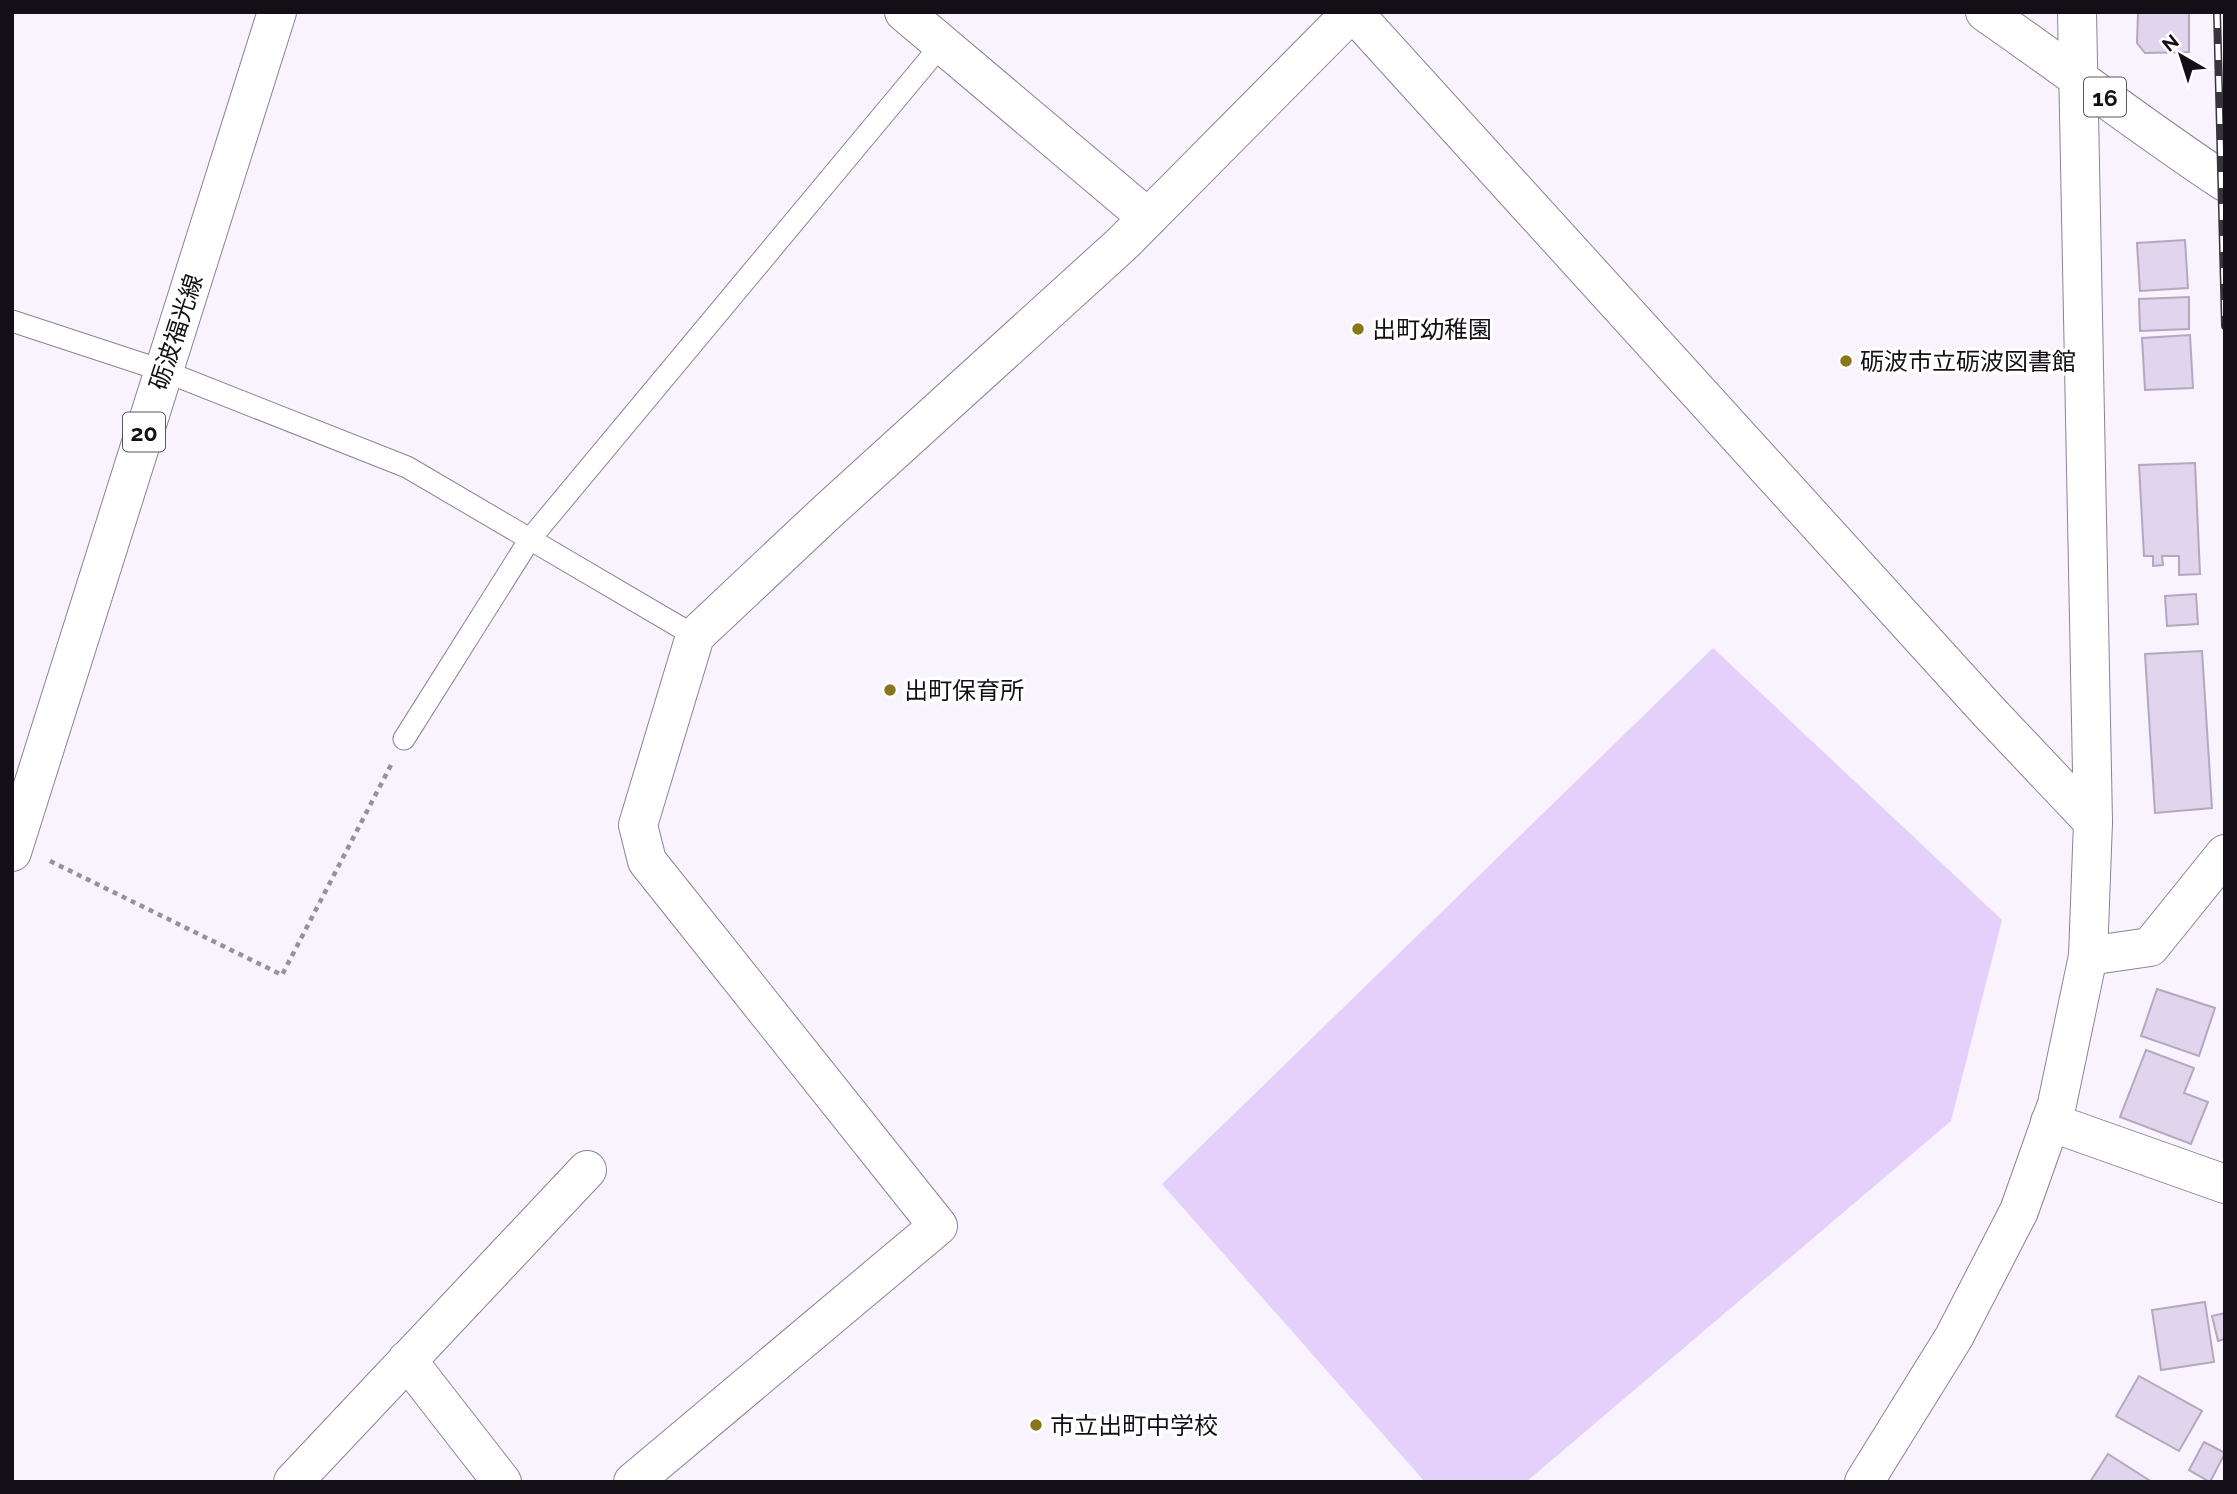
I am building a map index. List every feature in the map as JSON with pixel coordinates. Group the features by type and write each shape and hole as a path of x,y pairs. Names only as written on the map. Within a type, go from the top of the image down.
{"street":[{"name":"砺波福光線","path":"14,848 277,12"},
{"path":"904,12 1148,218"},
{"path":"633,1482 938,1226 647,861 638,825 695,636 828,511 1123,243 1353,12 1989,712 2093,822"},
{"name":"16","path":"1986,12 2168,145 2225,182"},
{"path":"1864,1482 1954,1337 2019,1210 2057,1104 2088,956 2093,822 2077,12"},
{"path":"2088,956 2150,947 2225,854"},
{"path":"2050,1122 2225,1184"},
{"path":"293,1482 587,1170"},
{"path":"407,1360 502,1482"}],"lane":[{"path":"404,739 530,539 942,44"},
{"path":"12,321 164,371 407,467 695,636"}],"path":[{"path":"14,848 282,975 404,739"}],"shaded area":[{"path":"1713,648 2002,920 1951,1121 1526,1482 1425,1482 1162,1184"}],"building":[{"path":"2138,12 2189,12 2189,52 2145,53 2137,43"},
{"path":"2185,240 2188,288 2140,291 2137,243"},
{"path":"2189,297 2189,329 2140,331 2139,299"},
{"path":"2190,335 2193,388 2145,390 2142,338"},
{"path":"2195,463 2200,574 2179,575 2179,556 2162,556 2163,565 2153,566 2153,556 2144,556 2139,465"},
{"path":"2196,594 2198,624 2167,626 2165,596"},
{"path":"2202,651 2212,808 2155,813 2145,654"},
{"path":"2157,989 2215,1008 2199,1056 2141,1036"},
{"path":"2146,1050 2194,1068 2184,1093 2208,1102 2191,1144 2120,1117"},
{"path":"2205,1302 2214,1362 2161,1370 2152,1310"},
{"path":"2225,1313 2225,1339 2218,1341 2212,1316"},
{"path":"2139,1376 2202,1411 2179,1451 2116,1416"},
{"path":"2204,1442 2225,1453 2210,1482 2189,1470"},
{"path":"2108,1454 2152,1482 2090,1482"}],"railway":[{"path":"2217,12 2225,326"}],"place":[{"name":"出町幼稚園","path":"1358,329"},
{"name":"砺波市立砺波図書館","path":"1846,361"},
{"name":"出町保育所","path":"890,690"},
{"name":"市立出町中学校","path":"1036,1425"}]}
